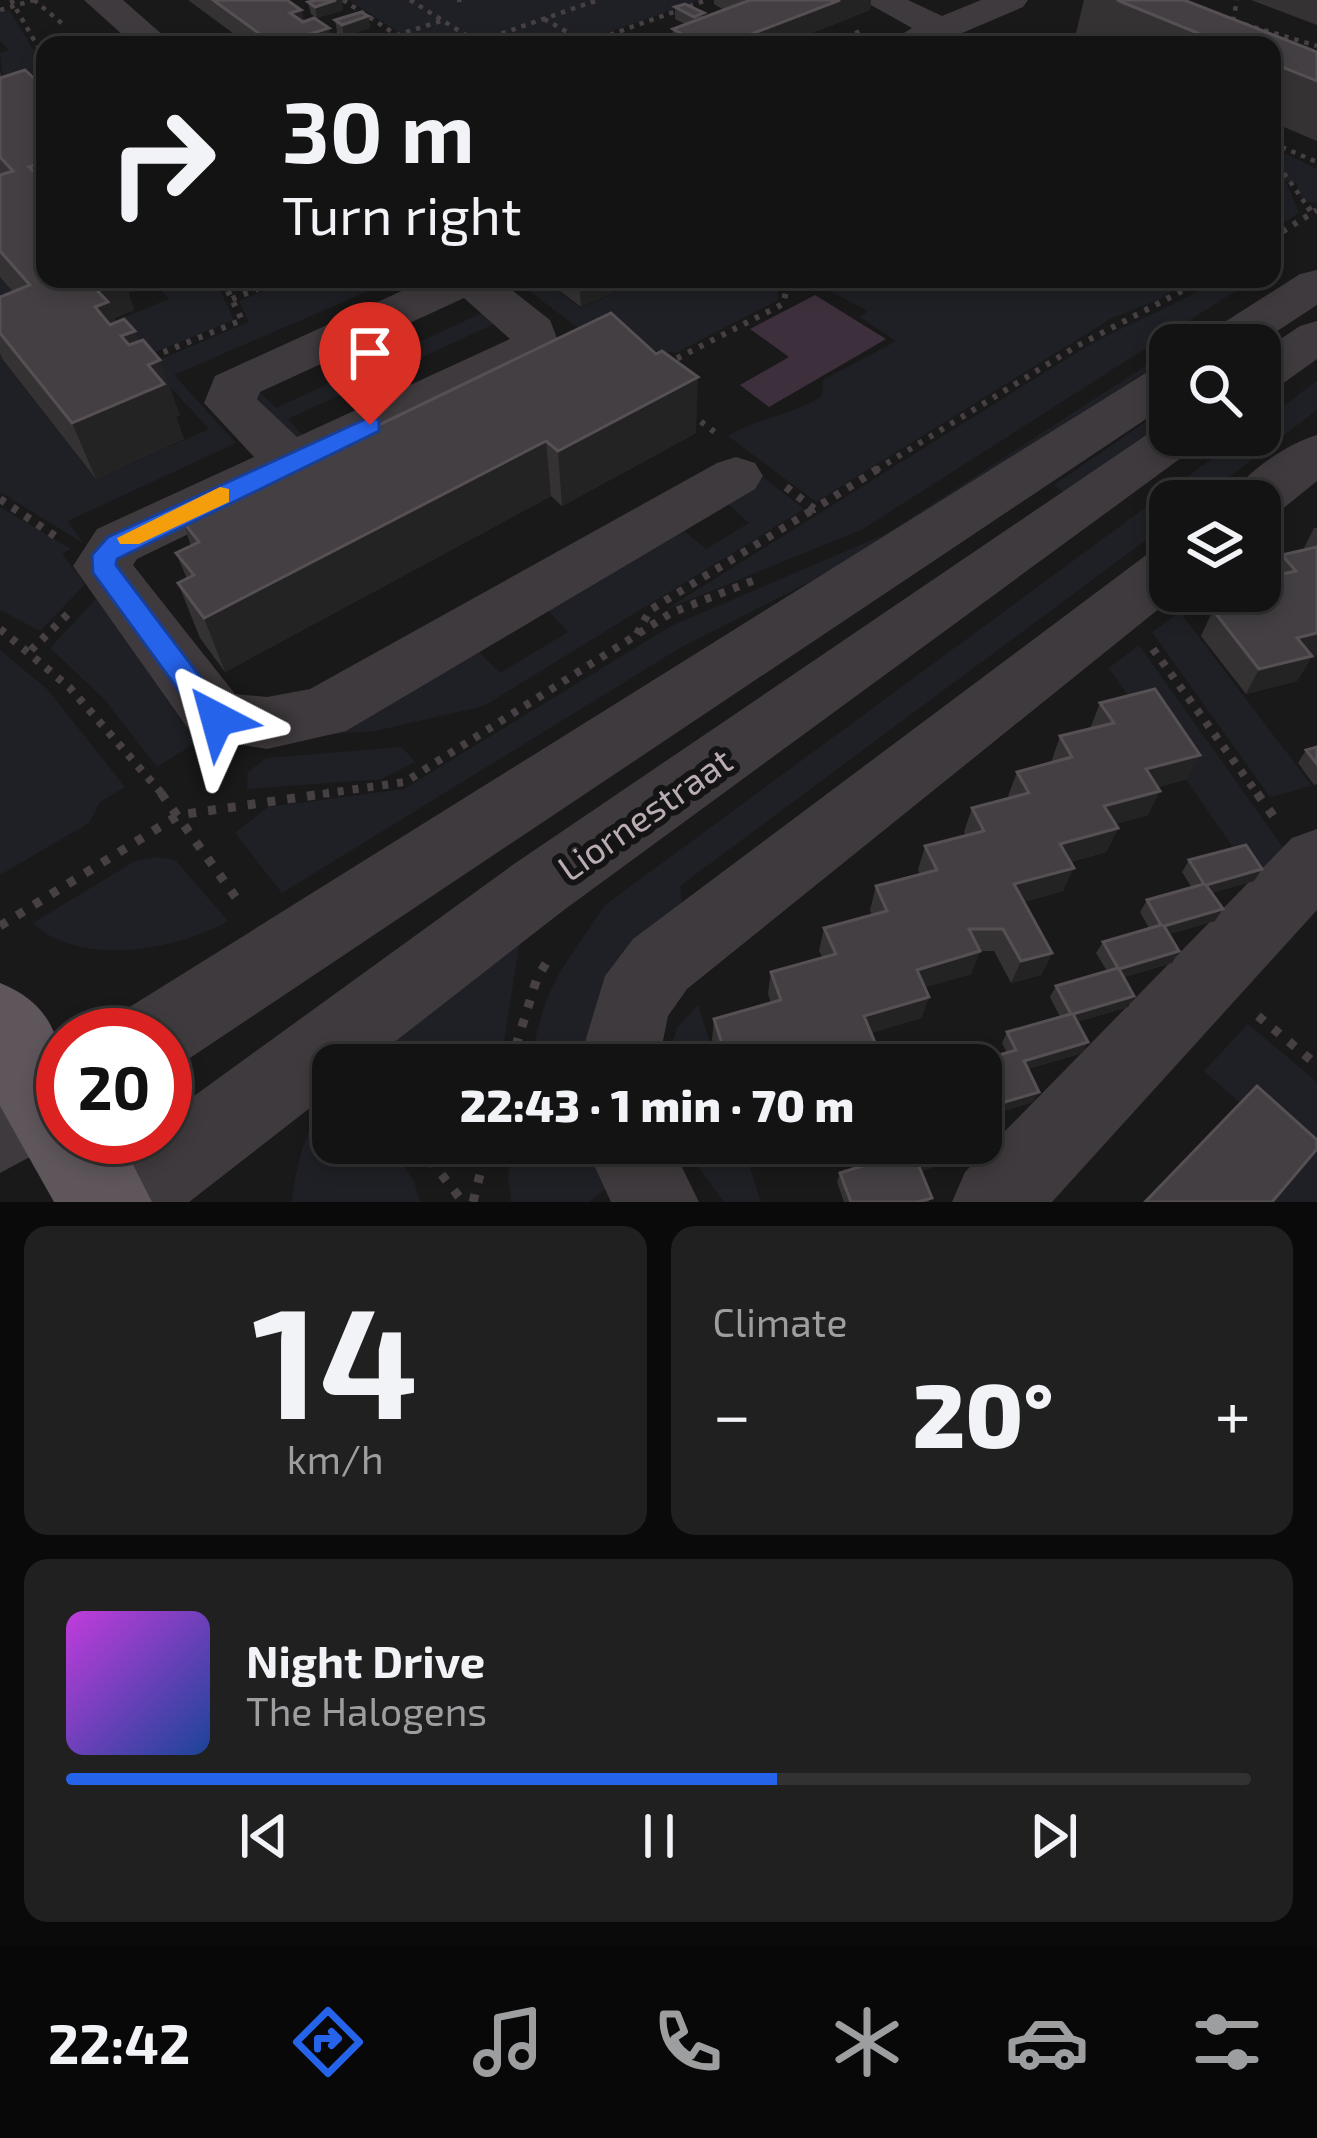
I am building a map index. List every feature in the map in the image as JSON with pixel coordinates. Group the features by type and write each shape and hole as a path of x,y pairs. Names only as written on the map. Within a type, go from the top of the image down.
{"main road":[{"path":"0,1024 36,1095"},
{"path":"79,1164 105,1202"}],"street":[{"path":"101,0 145,36"},
{"path":"879,0 942,29"},
{"path":"925,36 1011,0"},
{"path":"1255,324 1317,284"},
{"path":"291,462 230,403 233,387 448,288"},
{"path":"479,288 533,330 535,346 118,544 102,566 217,719 267,722 323,713 741,462"},
{"path":"1281,361 1317,336"},
{"name":"Liornestraat","path":"192,1012 1149,394"},
{"path":"1281,481 1317,453"},
{"name":"Liornestraat","path":"120,1202 539,887 1149,455"},
{"path":"623,1044 632,1002 660,964 1146,587"},
{"path":"995,1202 1313,864"}],"path":[{"path":"0,10 34,0"},
{"path":"343,0 396,35"},
{"path":"410,0 467,36"},
{"path":"494,36 598,0"},
{"path":"607,36 707,0"},
{"path":"1233,21 1237,0"},
{"path":"12,3 36,44"},
{"path":"1213,18 1317,46"},
{"path":"544,19 572,36"},
{"path":"393,36 442,20"},
{"path":"30,84 15,80 36,74"},
{"path":"1281,147 1317,162"},
{"path":"1281,168 1314,212 1281,232"},
{"path":"140,362 242,320 226,288"},
{"path":"232,299 260,288"},
{"path":"662,367 783,304 792,288"},
{"path":"0,926 179,814 404,782 637,634 650,610 1120,320 1169,302 1191,288"},
{"path":"680,406 741,462 814,509"},
{"path":"0,499 102,566"},
{"path":"1146,587 1313,864"},
{"path":"0,628 61,676 179,814"},
{"path":"1209,974 1317,1065"},
{"path":"517,1044 537,978"},
{"path":"433,1164 463,1202"},
{"path":"473,1202 483,1164"}],"shaded area":[{"path":"349,0 700,0 598,36 404,36"},
{"path":"9,10 36,54 36,72 3,81 0,53 9,50 0,41 0,12"},
{"path":"1281,151 1317,169 1317,203 1303,201 1296,183 1286,182 1299,213 1281,224"},
{"path":"0,277 53,341 3,361 96,479 209,429 149,364 249,322 239,301 270,288 375,288 174,375 236,443 68,521 83,543 0,492"},
{"path":"159,288 219,288 234,320 143,357 112,322 169,299"},
{"path":"525,288 555,288 581,308 623,288 778,288 778,300 676,353 602,346"},
{"path":"1176,288 1161,299 1112,318 816,502 728,436 810,403 822,396 823,380 896,341 860,317 868,311 828,290"},
{"path":"1203,288 1240,288 1184,324 1149,324 1149,346 863,529 665,610 1079,351"},
{"path":"815,295 886,339 769,407 740,385 789,357 750,329"},
{"path":"482,313 496,323 288,419 305,438 298,439 255,396 258,391 276,408"},
{"path":"1149,364 1149,370 872,550 680,648 282,893 235,833 268,807 404,789 671,626 886,534"},
{"path":"1317,381 1317,410 1281,438 1281,408"},
{"path":"1149,419 1149,443 1071,497 1054,485"},
{"path":"1215,456 1257,456 1225,480 1183,480"},
{"path":"764,478 804,509 484,706 375,731 192,745 157,767 104,699 50,648 96,599 192,729 477,650 500,673 568,632 545,607 683,530 706,549 749,523 725,501"},
{"path":"1149,505 1149,538 680,886 684,914 602,1044 535,1044 549,996 566,962 605,905"},
{"path":"0,507 71,549 62,554 85,584 40,631 0,610"},
{"path":"1180,612 1312,786 1270,797 1152,632"},
{"path":"1139,645 1287,853 1257,882 1109,668"},
{"path":"0,650 47,689 125,787 100,802 89,823 0,875"},
{"path":"402,747 415,762 382,779 247,789 248,772 266,758"},
{"path":"175,860 228,921 183,940 129,950 76,946 33,923 135,861"},
{"path":"520,941 503,1044 397,1044 386,1030"},
{"path":"698,1005 710,1044 672,1044 677,1028"},
{"path":"1248,1024 1317,1082 1317,1202 1265,1202 1242,1105 1204,1071"},
{"path":"312,1127 312,1164 402,1164 414,1181 420,1202 292,1202"},
{"path":"511,1164 602,1164 609,1186 589,1202 511,1202"},
{"path":"696,1164 749,1164 761,1202 724,1202"}],"building":[{"path":"213,0 287,0 301,10 290,13 303,22 314,18 329,28 304,36 263,36"},
{"path":"336,0 315,7 308,2"},
{"path":"750,0 840,0 746,36 685,36 673,29"},
{"path":"1117,0 1184,0 1276,36 1205,36"},
{"path":"685,4 704,13 694,17 675,7"},
{"path":"361,12 368,16 342,25 335,20"},
{"path":"1281,38 1317,52 1317,81 1281,67"},
{"path":"25,70 36,80 36,165 29,167 36,173 36,288 95,288 108,302 95,307 110,325 124,319 135,331 121,336 129,345 143,340 160,360 148,365 164,384 72,423 0,333 0,297 30,285 0,251 0,175 13,171 0,157 0,78"},
{"path":"611,313 656,354 662,351 698,377 558,451 546,441 204,618 178,583 194,575 176,553 199,542 182,520"},
{"path":"1317,547 1317,633 1297,638 1312,656 1259,669 1215,612 1281,612 1281,574 1296,571 1282,555"},
{"path":"1155,689 1200,755 1146,769 1160,791 1104,806 1118,828 1060,844 1074,868 1014,884 1052,953 1021,961 1003,929 969,929 980,951 917,970 929,997 864,1016 876,1044 722,1044 714,1019 781,1000 771,972 836,954 824,928 887,911 876,886 937,870 925,846 984,831 972,808 1029,793 1017,772 1072,757 1060,736 1114,723 1100,703"},
{"path":"1317,747 1317,764 1306,750"},
{"path":"1246,845 1262,869 1206,885 1223,909 1164,926 1179,951 1119,969 1134,996 1073,1014 1088,1042 1024,1061 1039,1092 1002,1103 1002,1054 1016,1050 1007,1032 1071,1014 1056,986 1118,968 1103,942 1161,925 1147,900 1204,884 1189,860"},
{"path":"1257,1086 1317,1140 1317,1149 1272,1202 1145,1202"},
{"path":"869,1164 918,1164 932,1198 851,1202 840,1173"}],"slow traffic":[{"path":"130,538 220,496"}],"route":[{"path":"217,719 102,566 106,555 118,544 370,425"}]}
